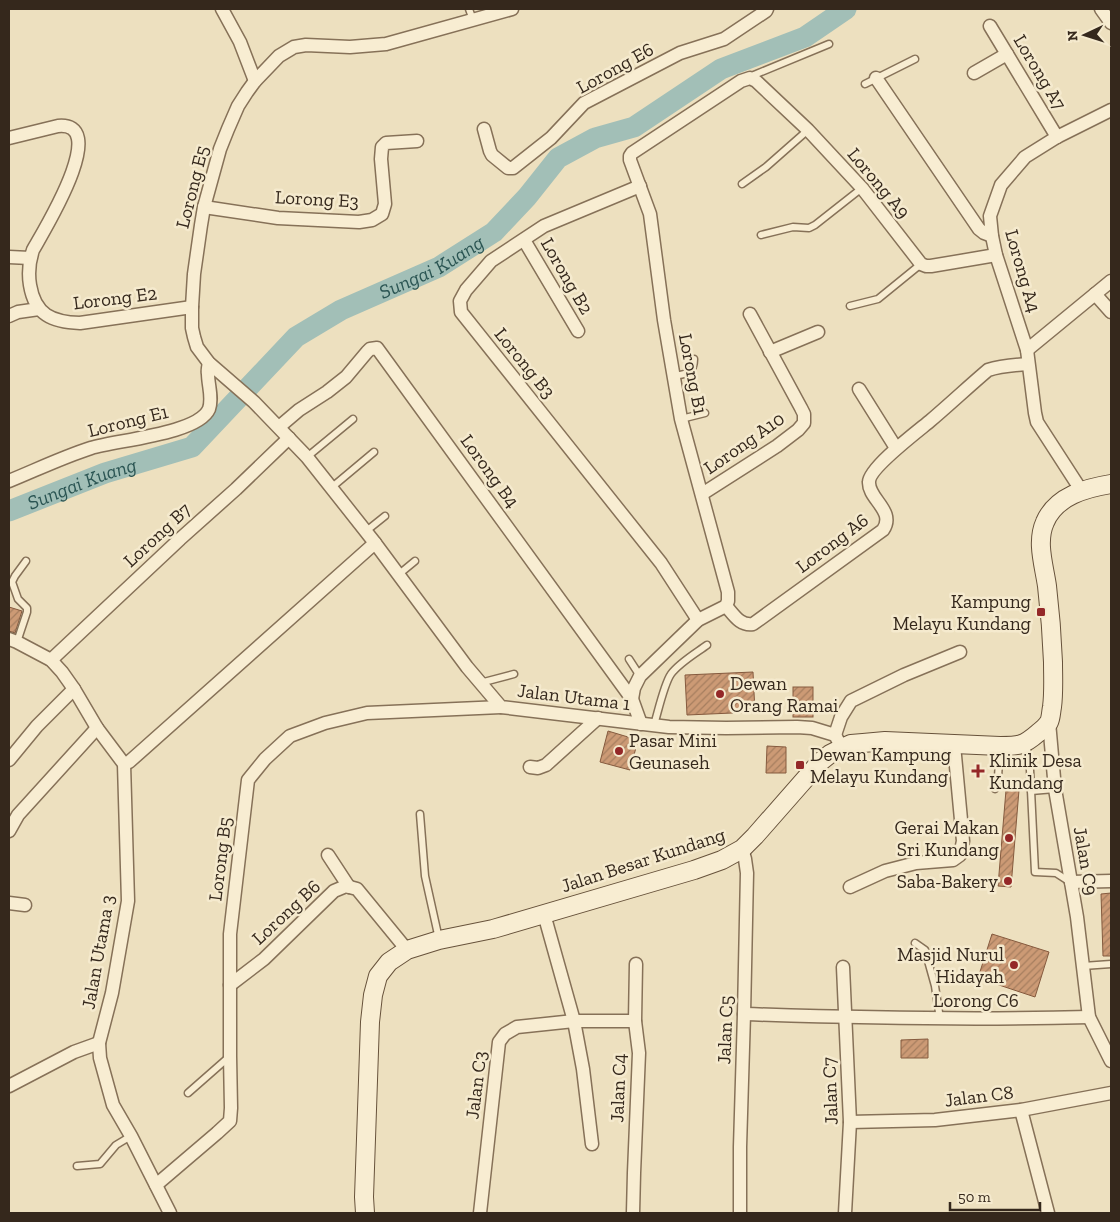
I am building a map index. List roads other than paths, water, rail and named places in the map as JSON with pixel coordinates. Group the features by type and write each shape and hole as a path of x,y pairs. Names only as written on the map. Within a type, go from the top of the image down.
{"main road":[{"path":"1026,743 1049,722 1054,695 1052,636 1040,542 1042,527 1050,512 1062,501 1081,490 1111,484"},
{"name":"Jalan Besar Kundang","path":"365,1213 370,1022 373,995 378,976 389,962 407,950 439,940 493,929 727,858 742,849 820,762 830,754 838,742 851,744 885,741 1000,746 1014,746 1026,743"}],"street":[{"path":"222,9 240,42 255,81"},
{"name":"Lorong E5","path":"254,402 209,363 197,347 192,328 198,244 204,207 220,150 238,106 255,81 279,56 294,47 306,45 350,47 386,44 471,14 512,9"},
{"name":"Lorong E6","path":"484,129 492,155 508,168 513,168 551,138 584,103 680,53 724,39 767,9"},
{"path":"1101,9 1111,23"},
{"name":"Lorong A7","path":"990,26 1057,137"},
{"path":"974,73 1007,54"},
{"name":"Lorong A9","path":"750,78 756,81 808,130 862,188 921,264"},
{"name":"Lorong B1","path":"726,606 728,592 681,419 664,320 650,214 630,156 740,81 750,78"},
{"path":"871,81 979,229 992,236"},
{"name":"Lorong A4","path":"1081,490 1037,422 1027,350 996,255 990,216 1001,185 1025,157 1057,137 1111,110"},
{"path":"9,138 66,125 72,127 77,132 79,140 78,151 68,184 30,258 29,279 32,295 39,309 18,312 9,316"},
{"name":"Lorong E3","path":"204,207 278,218 360,222 372,220 382,214 385,204 381,159 382,147 386,143 417,141"},
{"name":"Lorong B3","path":"640,186 544,226 491,261 466,290 460,301 461,312 661,562 698,620"},
{"name":"Lorong B2","path":"524,240 578,331"},
{"path":"921,264 931,266 996,255"},
{"path":"9,257 30,258"},
{"path":"1027,350 1111,281"},
{"path":"1095,294 1111,312"},
{"name":"Lorong E2","path":"39,309 57,320 68,323 80,323 192,307"},
{"name":"Lorong A10","path":"702,494 777,446 804,423 804,414 750,314"},
{"path":"770,352 818,332"},
{"name":"Lorong B4","path":"279,427 299,410 346,377 370,349 377,348 632,699 647,725"},
{"name":"Lorong E1","path":"9,481 92,448 172,430 195,422 205,415 209,408 209,363"},
{"name":"Lorong A6","path":"726,606 741,623 746,625 752,624 883,530 887,524 887,517 870,488 868,481 871,474 896,448 929,422 988,370 1028,364"},
{"path":"860,389 896,448"},
{"name":"Jalan Utama 1","path":"254,402 307,457 375,543 454,650 501,708 669,727 812,728 838,742"},
{"name":"Lorong B7","path":"51,660 289,438"},
{"path":"13,640 51,660 62,672 97,728 124,764 129,762 375,543"},
{"path":"632,699 634,688 640,676 698,620 726,606"},
{"path":"838,742 841,717 851,701 904,675 960,652"},
{"path":"9,760 37,726 74,689"},
{"name":"Lorong B5","path":"156,1185 230,1121 230,934 248,780 265,760 290,736 325,723 367,714 501,708"},
{"path":"530,767 538,768 546,765 598,718"},
{"name":"Jalan C9","path":"1049,722 1055,789 1077,917 1089,1017 1111,1061"},
{"path":"9,831 18,815 97,728"},
{"path":"850,886 885,871 916,863 953,860 960,855 963,841 954,744"},
{"name":"Jalan Utama 3","path":"124,764 128,901 112,994 99,1043 100,1058 113,1105 170,1213"},
{"name":"Jalan C5","path":"740,1213 747,873 742,849"},
{"path":"328,855 349,887"},
{"path":"1071,882 1111,881"},
{"name":"Lorong B6","path":"230,985 264,959 334,891 346,886 357,889 407,950"},
{"path":"9,902 26,905"},
{"name":"Jalan C4","path":"544,914 574,1021 583,1069 592,1144"},
{"name":"Jalan C4","path":"633,1213 639,1053 635,1021 636,964"},
{"name":"Jalan C7","path":"843,967 850,1122 845,1213"},
{"name":"Lorong C6","path":"744,1014 940,1019 1089,1017"},
{"name":"Jalan C3","path":"480,1213 499,1042 505,1034 517,1027 574,1021 635,1021"},
{"path":"9,1086 74,1052 99,1043"},
{"name":"Jalan C8","path":"850,1122 935,1120 1021,1110 1111,1094"},
{"path":"1021,1110 1048,1213"}],"lane":[{"path":"750,78 829,44"},
{"path":"871,81 915,59"},
{"path":"742,184 766,167 808,130"},
{"path":"761,235 793,227 809,228 862,188"},
{"path":"850,306 878,299 921,264"},
{"path":"673,376 689,373 693,368 694,360"},
{"path":"681,419 705,413"},
{"path":"307,457 353,419"},
{"path":"331,488 374,452"},
{"path":"366,532 385,516"},
{"path":"13,640 27,612 27,608 18,599 12,582 26,561"},
{"path":"398,575 415,561"},
{"path":"647,725 671,674 678,666 707,644"},
{"path":"629,659 640,676"},
{"path":"480,683 514,674"},
{"path":"1026,743 1030,770 1035,872 1056,873 1071,882"},
{"path":"995,788 998,777 1000,746"},
{"path":"1031,791 1055,789"},
{"path":"420,814 425,876 439,940"},
{"path":"915,943 925,950 935,986 940,1019"},
{"path":"1082,966 1111,964"},
{"path":"188,1093 230,1056"},
{"path":"77,1166 100,1164 116,1145 131,1136"}],"waterway":[{"name":"Sungai Kuang","path":"9,511 105,473 192,447 296,337 341,310 439,267 494,232 527,197 558,158 595,138 634,127 721,69 805,37 846,9"}],"place":[{"name":"Kampung Melayu Kundang","path":"1041,612"},
{"name":"Dewan Orang Ramai","path":"720,694"},
{"name":"Pasar Mini Geunaseh","path":"619,751"},
{"name":"Dewan Kampung Melayu Kundang","path":"800,765"},
{"name":"Klinik Desa Kundang","path":"978,771"},
{"name":"Gerai Makan Sri Kundang","path":"1009,838"},
{"name":"Saba-Bakery","path":"1008,881"},
{"name":"Masjid Nurul Hidayah","path":"1014,965"}]}
